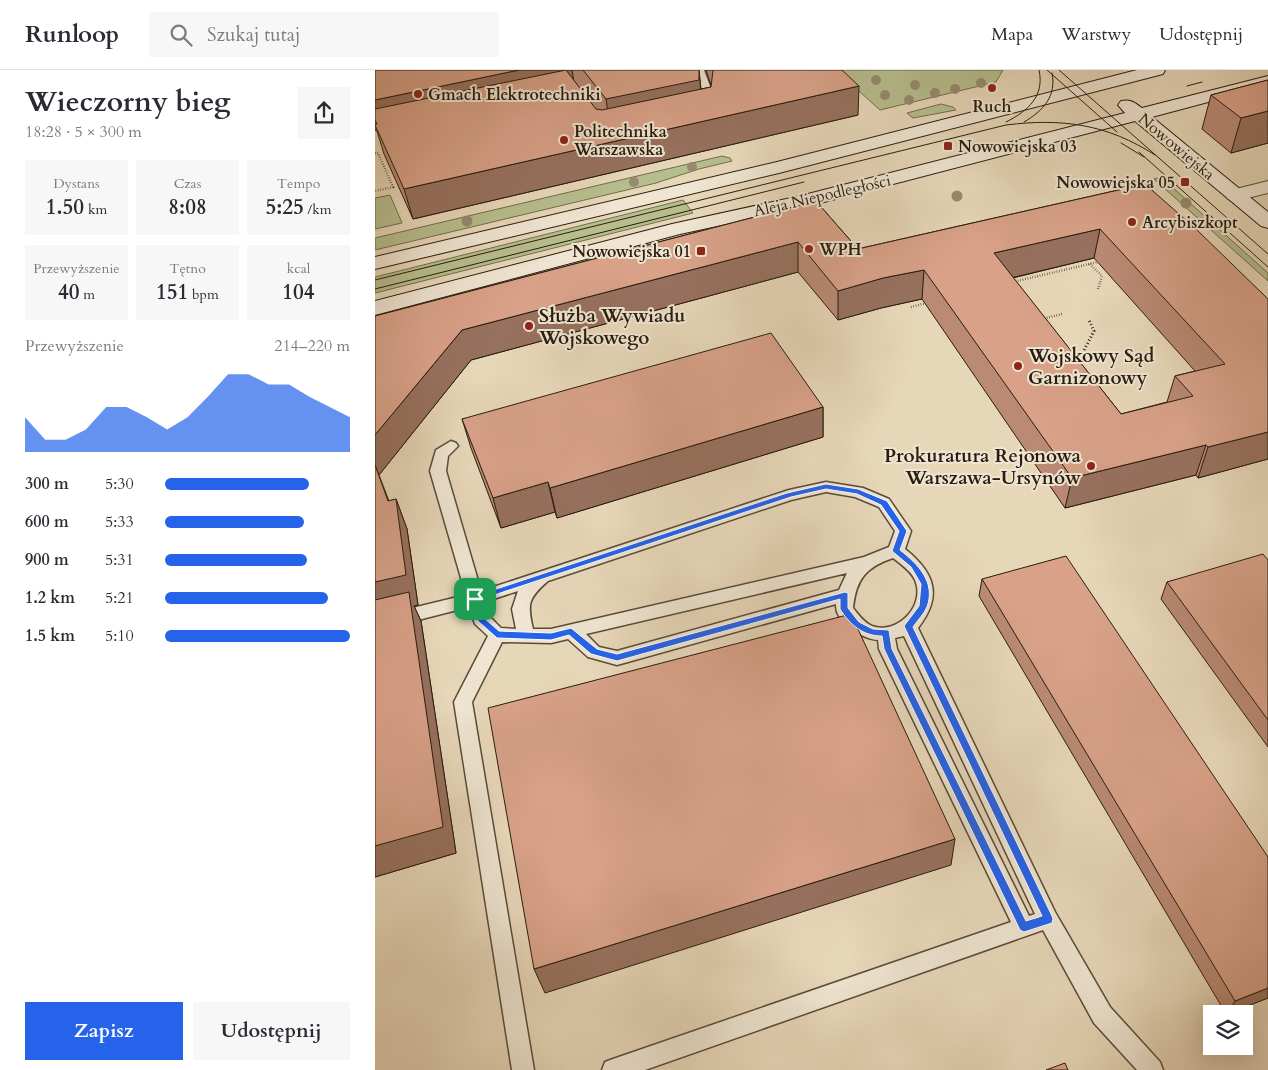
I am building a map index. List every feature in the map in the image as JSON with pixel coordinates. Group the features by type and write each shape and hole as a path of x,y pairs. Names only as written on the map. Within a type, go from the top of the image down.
{"main road":[{"name":"Nowowiejska","path":"1085,70 1268,222"},
{"name":"Aleja Niepodległości","path":"375,263 797,163 1157,70"},
{"name":"Aleja Niepodległości","path":"375,308 614,244 704,222 801,202 1268,81"},
{"path":"1235,195 1268,187"}],"lane":[{"path":"698,115 707,113 708,94 699,70"},
{"path":"451,446 441,454 438,471 481,619 497,634 551,636 864,563 896,551"},
{"path":"375,624 475,599 789,495 826,487 858,492 884,503 903,531 896,551"},
{"path":"864,563 849,583 845,595 844,609 857,624 872,632 885,633 909,626 923,606 925,583 914,565 896,551"},
{"path":"526,635 519,607 527,589 542,577"},
{"path":"571,631 594,652 617,658 845,595"},
{"path":"909,626 1048,919 1102,1015 1152,1070"},
{"path":"885,633 888,649 1024,927"},
{"path":"497,634 463,702 523,1070"},
{"path":"613,1070 1048,919"}],"path":[{"path":"375,191 393,187 376,153 386,152"},
{"path":"1005,284 1106,260"},
{"path":"1090,264 1102,276 1098,289"},
{"path":"911,307 929,302"},
{"path":"1034,321 1062,314"},
{"path":"1069,364 1081,356 1094,331 1089,320"}],"green space":[{"path":"842,70 1003,70 996,82 880,110 840,74 845,73"},
{"path":"941,104 953,107 956,110 913,118 907,113"},
{"path":"722,156 730,158 732,161 656,183 375,250 375,238"},
{"path":"1161,177 1268,273 1268,281 1154,179"},
{"path":"390,195 402,223 375,229 375,198"},
{"path":"683,200 693,213 375,293 375,277"}],"building":[{"path":"375,70 519,70 375,100"},
{"path":"566,70 596,109 602,110 711,87 713,70 842,70 859,86 404,189 375,125 377,124 375,109"},
{"path":"583,70 699,70 699,80 606,99"},
{"path":"1268,80 1268,111 1241,118 1211,95"},
{"path":"1145,184 1196,229 1268,299 1268,432 1208,447 1206,445 1072,478 924,270 883,278 838,291 798,242 462,330 375,435 375,316 816,201 857,248","holes":["1100,229 1225,364 1175,376 1193,396 1121,414 994,253"]},
{"path":"771,333 823,407 550,488 548,482 493,498 462,419"},
{"path":"375,465 388,501 396,499 406,575 375,582"},
{"path":"1263,554 1268,560 1268,720 1167,582"},
{"path":"1066,556 1268,857 1268,988 1235,1001 982,579"},
{"path":"409,592 443,827 375,846 375,600"},
{"path":"851,614 955,839 534,969 488,708"},
{"path":"1065,1063 1068,1070 1046,1070"}],"tram line":[{"path":"1006,122 1028,108 1033,102 1039,88 1039,70"},
{"path":"1047,70 1052,75"},
{"path":"1059,70 1268,254"},
{"path":"1024,122 1043,108 1047,102 1052,89 1052,75"},
{"path":"1052,75 1117,132"},
{"path":"1187,86 1202,82"},
{"path":"375,280 1006,125 1046,122 1084,126 1119,136 1155,155"},
{"path":"1121,143 1144,157"},
{"path":"1139,152 1268,267"},
{"path":"375,289 804,182"}],"place":[{"name":"Ruch","path":"992,88"},
{"name":"Gmach Elektrotechniki","path":"418,94"},
{"name":"Politechnika Warszawska","path":"564,140"},
{"name":"Nowowiejska 03","path":"948,146"},
{"name":"Nowowiejska 05","path":"1185,182"},
{"name":"Arcybiszkopt","path":"1132,222"},
{"name":"WPH","path":"809,249"},
{"name":"Nowowiejska 01","path":"701,251"},
{"name":"Służba Wywiadu Wojskowego","path":"529,326"},
{"name":"Wojskowy Sąd Garnizonowy","path":"1018,366"},
{"name":"Prokuratura Rejonowa Warszawa-Ursynów","path":"1091,466"}],"route":[{"path":"826,487 858,492 884,503 903,531 896,551 914,565 925,583 923,606 909,626 1048,919 1024,927 888,649 885,633 872,632 857,624 844,609 845,595 617,658 594,652 571,631 551,636 497,634 481,619 475,599 789,495 826,487"}]}
